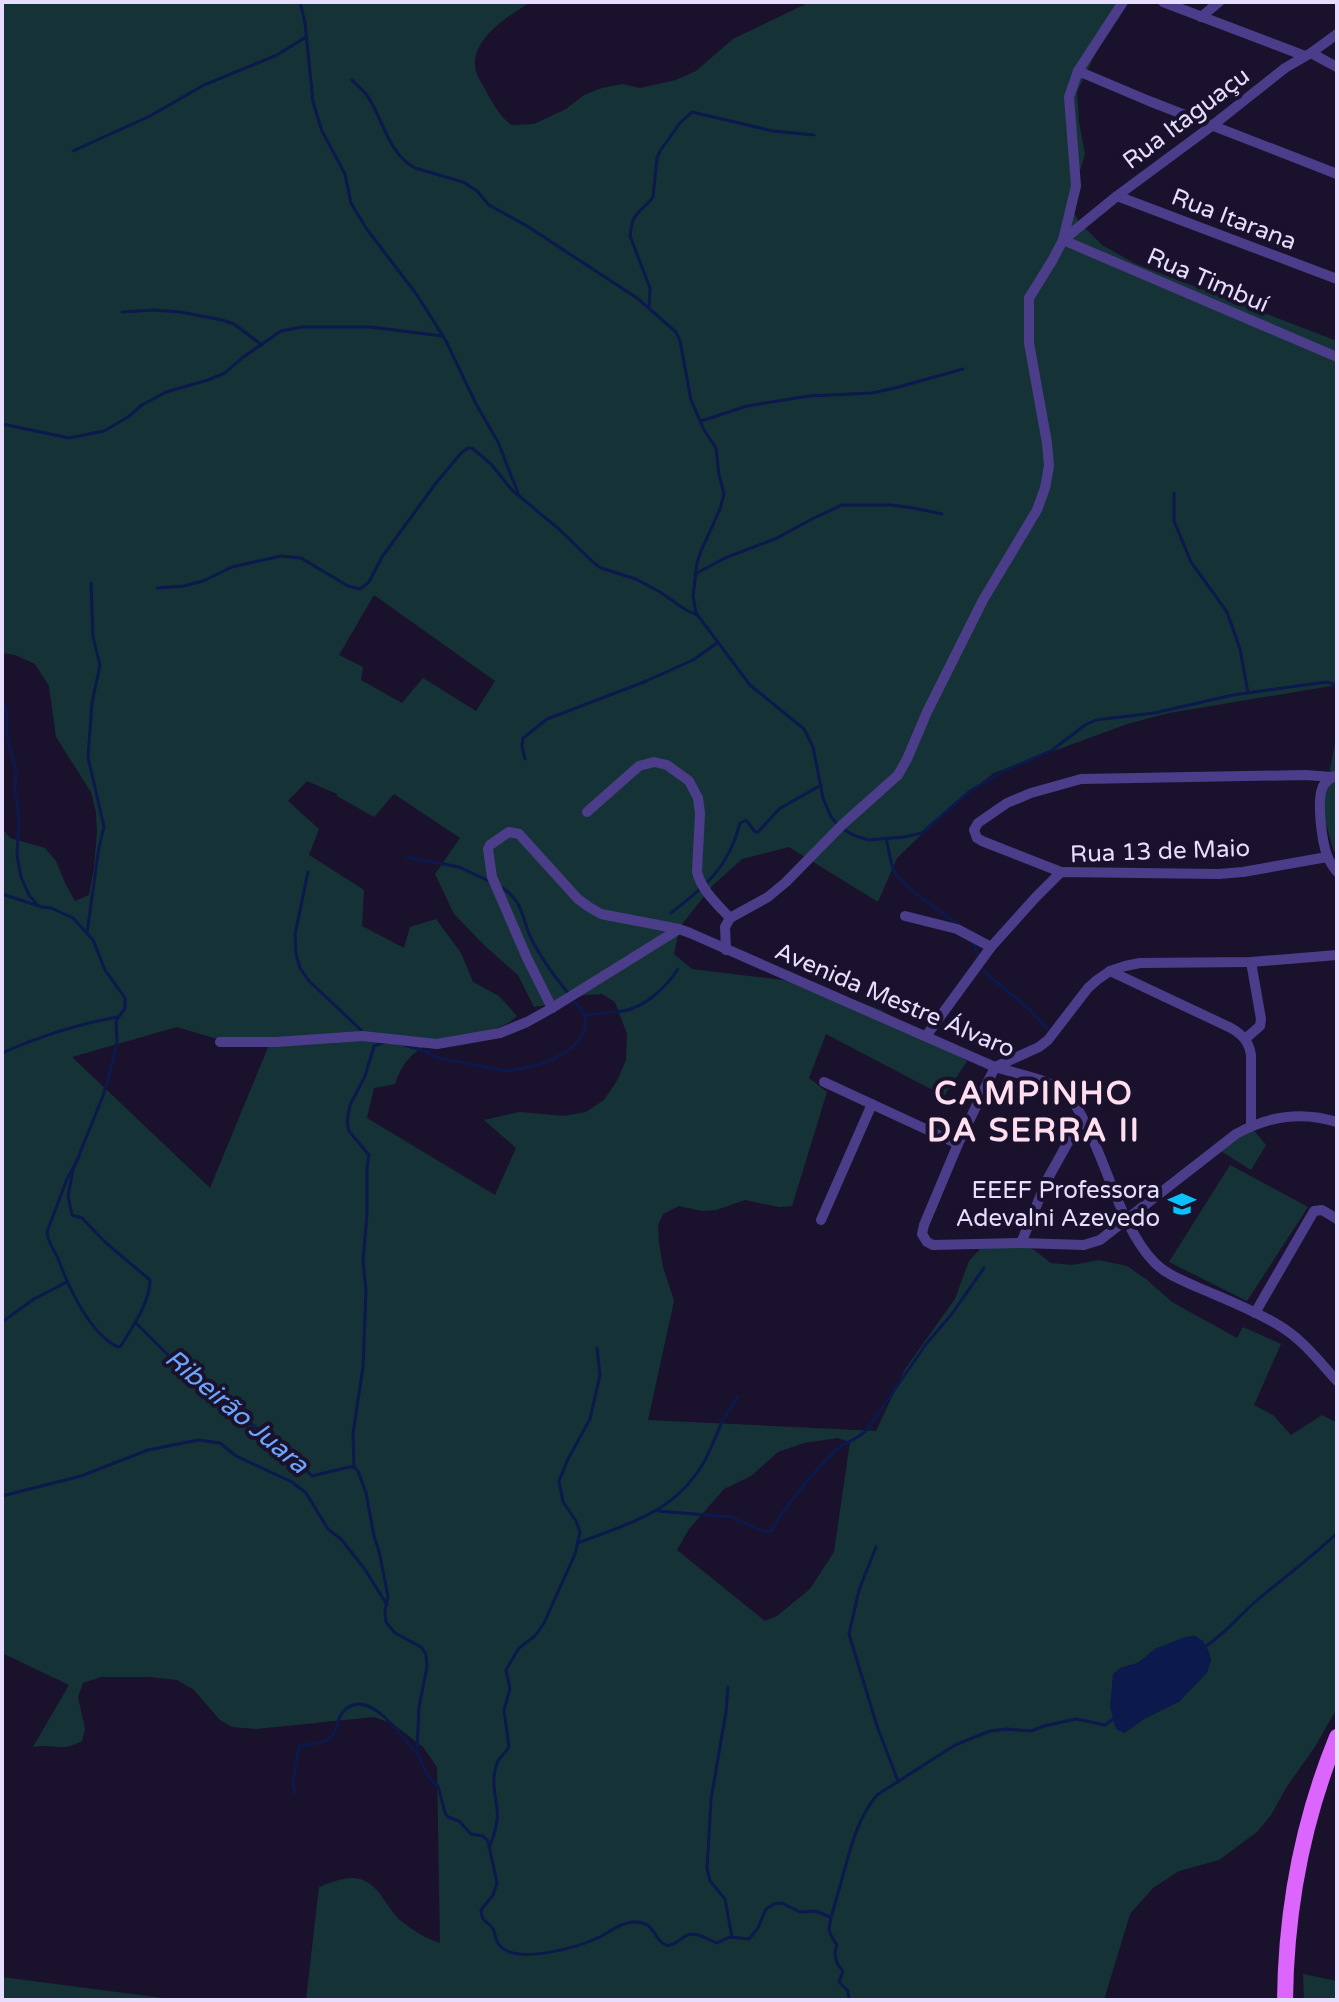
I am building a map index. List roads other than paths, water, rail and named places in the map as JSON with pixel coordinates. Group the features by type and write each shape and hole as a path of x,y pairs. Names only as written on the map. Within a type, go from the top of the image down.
{"main road":[{"path":"1285,2000 1294,1896 1306,1829 1337,1737"},
{"path":"1314,1804 1337,1772"}],"street":[{"path":"726,950 724,931 730,918 777,890 902,769 983,600 1037,510 1049,466 1029,343 1029,298 1063,240 1076,186 1069,97 1078,71 1123,2"},
{"path":"1163,2 1337,67"},
{"path":"1201,17 1219,2"},
{"name":"Rua Itaguaçu","path":"1063,240 1285,68 1337,34"},
{"path":"1078,71 1337,174"},
{"name":"Rua Itarana","path":"1117,196 1337,279"},
{"name":"Rua Timbuí","path":"1063,240 1337,357"},
{"path":"587,812 639,766 654,762 667,765 689,781 698,798 700,813 697,872 709,896 730,918"},
{"path":"1334,776 1325,782 1320,799 1323,842 1327,857 1337,872"},
{"path":"1061,872 982,841 974,830 988,815 1007,803 1081,779 1334,776"},
{"name":"Avenida Mestre Álvaro","path":"552,1008 492,877 488,849 509,832 519,834 578,899 601,914 679,929 995,1067 1038,1080 1064,1092 1082,1117 1147,1254 1171,1275 1255,1313 1293,1335 1337,1381"},
{"name":"Rua 13 de Maio","path":"926,1036 991,947 1061,872 1219,874 1327,857"},
{"path":"905,916 957,929 991,947"},
{"path":"220,1042 362,1036 447,1044 500,1033 552,1008 679,929"},
{"path":"1337,955 1251,962 1140,963 1110,971 1088,988 1048,1040 995,1067 958,1144 922,1234 933,1245 1084,1245 1100,1240 1251,1125 1279,1117 1302,1116 1337,1122"},
{"path":"1245,1039 1260,1026 1261,1019 1251,962"},
{"path":"1110,971 1231,1028 1245,1039 1251,1055 1251,1125"},
{"path":"824,1082 958,1144"},
{"path":"821,1220 872,1104"},
{"path":"1021,1243 1051,1170 1082,1117"},
{"path":"1255,1313 1314,1211 1322,1210 1337,1219"}],"waterway":[{"path":"300,2 313,102 322,131 345,174 351,203 446,341 498,442 518,493"},
{"path":"73,151 150,116 204,85 277,55 306,37"},
{"path":"352,80 366,94 392,144 406,161 415,168 463,182 477,191 489,205 527,226 637,298 676,332 691,400 716,448 724,494 697,563 693,596 696,613 750,685 804,729 813,747 823,798 837,824"},
{"path":"649,307 650,288 630,236 631,226 637,214 653,197 657,158 680,123 692,112 773,131 814,135"},
{"path":"122,312 180,312 222,320 234,324 262,345"},
{"path":"2,424 69,438 104,431 166,392 225,373 281,331 302,327 370,327 443,336"},
{"path":"701,421 747,406 809,396 872,393 963,369"},
{"path":"157,588 184,586 232,567 281,556 301,558 348,586 360,589 369,582 382,557 436,483 461,453 472,448 491,464 512,490 594,563 636,579 697,615"},
{"path":"1174,493 1174,521 1191,562 1227,612 1240,649 1248,693"},
{"path":"695,574 842,505 890,505 942,514"},
{"path":"87,933 104,827 88,757 92,703 100,665 93,637 91,583"},
{"path":"525,759 523,738 547,719 644,682 693,660 717,643"},
{"path":"843,829 868,840 922,833 970,791 1006,770 1051,751 1096,720 1154,713 1233,695 1327,682 1337,685"},
{"path":"2,698 7,713 7,737 16,771 19,819 17,856 21,877 36,903"},
{"path":"671,913 695,894 723,864 740,823 746,820 758,832 779,809 821,785"},
{"path":"886,839 898,877 960,926"},
{"path":"407,857 459,867 491,882"},
{"path":"308,872 295,934 300,968 309,981 361,1030"},
{"path":"503,888 518,904 538,951 569,994"},
{"name":"Ribeirão Juara","path":"2,894 51,908 73,918 93,940 105,970 125,998 125,1008 116,1021 117,1041 103,1096 73,1170 68,1196 72,1215 82,1218 150,1280 144,1306 118,1347 98,1332 82,1309 68,1284 47,1232 67,1179 79,1157"},
{"path":"973,941 978,956"},
{"path":"584,1015 623,1011 640,1005 668,983 678,969"},
{"path":"984,970 1047,1028"},
{"path":"404,1045 438,1058 506,1071 530,1067 557,1057 578,1041 584,1030 585,1018 575,1002"},
{"path":"2,1053 58,1032 117,1017"},
{"path":"354,1467 353,1433 363,1367 366,1290 363,1261 369,1155 349,1131 347,1121 350,1105 365,1076 374,1046 385,1042"},
{"path":"658,1511 731,1517 765,1532 771,1531 809,1478 827,1459 867,1430 926,1344 984,1268"},
{"path":"2,1322 34,1299 67,1282"},
{"name":"Ribeirão Juara","path":"135,1322 188,1375 277,1444 287,1458 301,1465 312,1476 354,1467"},
{"path":"489,1848 497,1819 495,1769 509,1747 504,1710 510,1689 506,1670 519,1648 535,1636 544,1623 575,1554 580,1532 563,1502 559,1481 590,1419 600,1375 597,1348"},
{"path":"578,1543 647,1516 676,1496 701,1467 738,1396"},
{"path":"2,1496 81,1476 148,1450 198,1440 220,1443 236,1456 292,1482 306,1493 328,1529 342,1540 387,1605"},
{"name":"Ribeirão Juara","path":"354,1467 366,1493 379,1551 388,1596 386,1622 395,1633 421,1647 426,1654 417,1752 428,1776 438,1786 448,1817 459,1821 471,1834 483,1836 488,1841 497,1883 493,1895 481,1910 500,1946 520,1954 549,1952 590,1941 633,1922 651,1928 666,1945 692,1934 717,1943 730,1937 749,1939 758,1928 766,1909 782,1903 800,1912 816,1911 830,1917"},
{"path":"1203,1648 1337,1533"},
{"path":"876,1547 859,1590 849,1634 877,1726 898,1781"},
{"path":"728,1687 711,1799 707,1868 710,1881 725,1899 732,1937"},
{"path":"295,1793 293,1782 299,1747 329,1739 343,1712 352,1705 362,1704 373,1708 415,1752"},
{"path":"849,2000 848,1991 839,1982 843,1971 838,1965 837,1945 829,1929 857,1829 877,1795 955,1745 990,1731 1031,1731 1076,1719 1105,1725 1116,1717"}],"place":[{"name":"EEEF Professora Adevalni Azevedo","path":"1182,1204"}],"district":[{"name":"CAMPINHO DA SERRA II","path":"1034,1112"}]}
